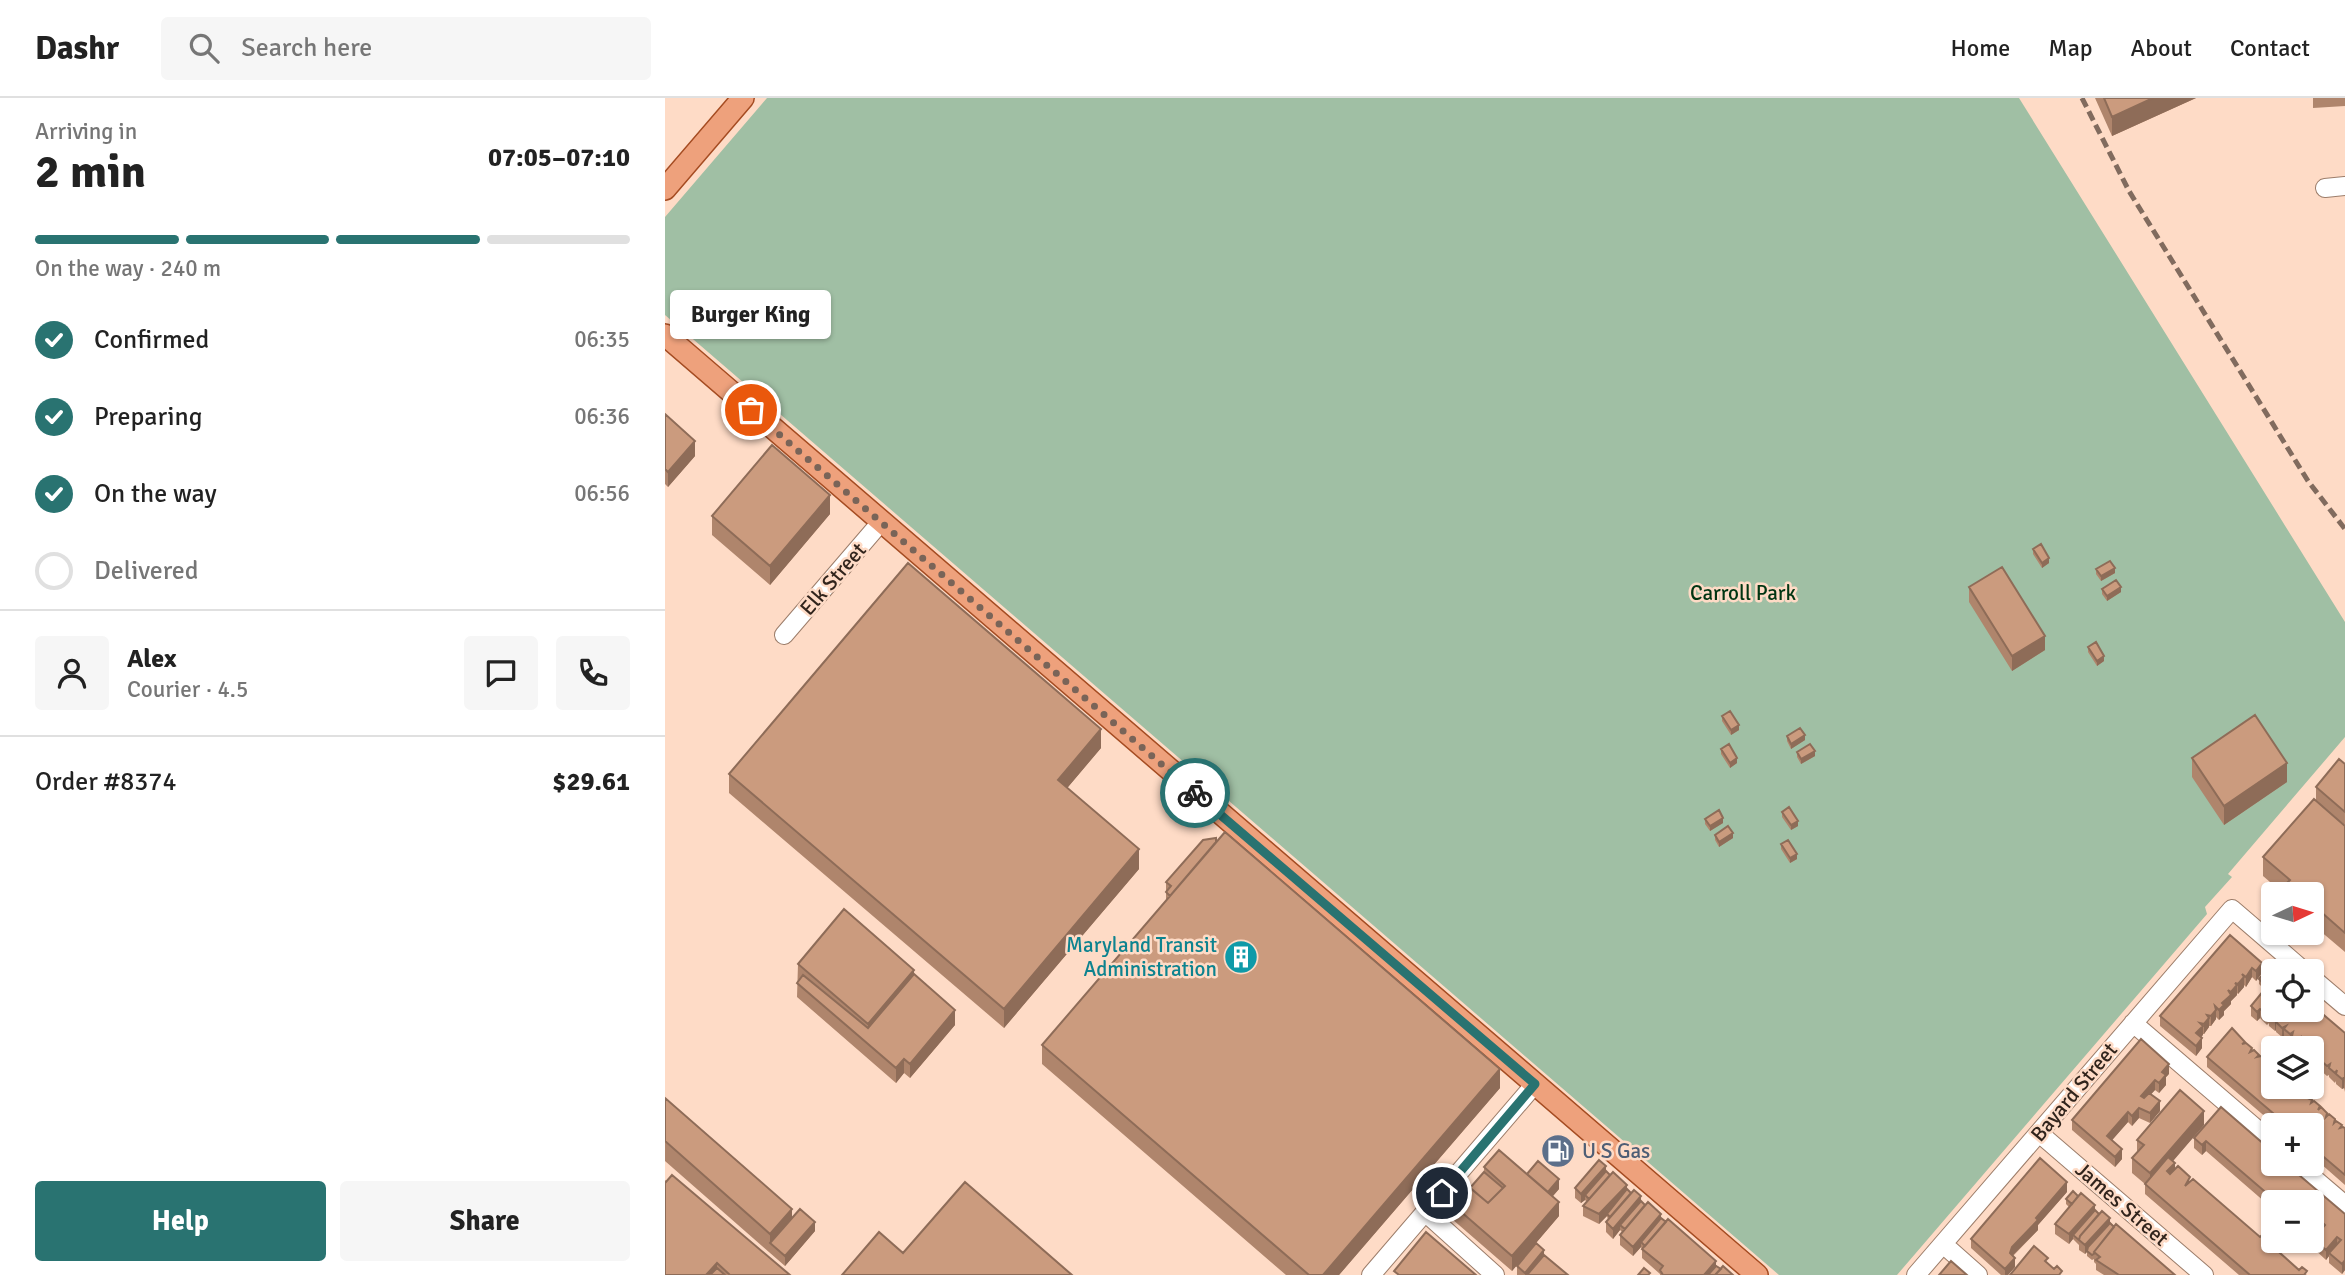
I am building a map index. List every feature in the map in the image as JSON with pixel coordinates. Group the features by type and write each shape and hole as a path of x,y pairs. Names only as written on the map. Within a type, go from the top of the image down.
{"main road":[{"path":"665,189 743,98"},
{"path":"665,335 1757,1275"}],"street":[{"path":"2325,188 2345,186"},
{"name":"Elk Street","path":"784,635 881,523"},
{"name":"Bayard Street","path":"1916,1275 2232,909 2290,959"},
{"path":"2324,988 2345,1006"},
{"path":"2133,1023 2261,1133"},
{"path":"1371,1275 1535,1084"},
{"name":"James Street","path":"2039,1133 2204,1275"},
{"path":"2311,1176 2345,1205"},
{"path":"1425,1212 1495,1275"},
{"path":"1943,1244 1977,1275"}],"green space":[{"name":"Carroll Park","path":"767,98 2019,98 2345,622 2345,737 2228,874 2232,877 2205,907 2207,914 1897,1275 1779,1275 665,315 665,217"}],"building":[{"path":"2104,98 2153,98 2112,117"},
{"path":"665,414 695,441 668,472 665,469"},
{"path":"772,445 830,495 770,566 712,516"},
{"path":"2041,544 2049,558 2042,563 2033,549"},
{"path":"2110,561 2115,568 2101,576 2096,569"},
{"path":"908,563 1101,729 1058,780 1139,849 1004,1009 729,774"},
{"path":"2002,567 2045,636 2012,656 1969,587"},
{"path":"2116,580 2121,587 2107,596 2102,589"},
{"path":"2096,642 2104,656 2097,661 2088,647"},
{"path":"1730,711 1739,725 1731,730 1722,716"},
{"path":"2255,715 2287,763 2224,806 2192,758"},
{"path":"1800,728 1805,735 1791,744 1787,736"},
{"path":"1729,744 1737,758 1730,763 1721,749"},
{"path":"1810,744 1815,751 1801,759 1797,752"},
{"path":"2339,759 2345,764 2345,812 2316,787"},
{"path":"2314,799 2345,826 2345,933 2324,915 2324,882 2288,882 2290,880 2263,857"},
{"path":"1789,807 1798,821 1791,825 1782,812"},
{"path":"1719,810 1723,818 1710,826 1705,819"},
{"path":"1728,826 1733,833 1719,842 1715,835"},
{"name":"Maryland Transit Administration","path":"1225,832 1500,1069 1323,1275 1309,1275 1042,1045"},
{"path":"1216,838 1216,842 1170,896 1166,892 1171,886 1166,882 1203,840"},
{"path":"1788,840 1797,854 1790,858 1781,844"},
{"path":"844,909 914,970 868,1024 798,964"},
{"path":"2230,935 2261,962 2256,971 2252,968 2246,977 2242,974 2244,977 2238,984 2235,983 2237,985 2231,992 2228,990 2231,995 2222,1003 2224,1005 2219,1010 2215,1006 2216,1010 2211,1016 2207,1015 2209,1018 2204,1024 2200,1023 2203,1026 2196,1033 2202,1038 2196,1046 2160,1016"},
{"path":"914,974 955,1010 910,1064 904,1059 896,1068 797,983 803,975 868,1028"},
{"path":"2261,994 2261,1010 2257,1012 2251,1006"},
{"path":"2324,1015 2345,1033 2345,1077 2342,1079 2336,1074 2337,1070 2335,1073 2329,1068 2330,1064 2327,1066 2324,1063 2324,1036 2292,1036 2293,1032 2290,1034 2284,1029 2286,1026 2282,1028 2276,1022 2324,1022"},
{"path":"2232,1028 2245,1042 2242,1044 2246,1043 2252,1048 2250,1052 2254,1050 2259,1055 2257,1057 2261,1056 2261,1099 2310,1099 2311,1103 2314,1101 2320,1106 2318,1110 2321,1107 2327,1113 2326,1117 2329,1114 2335,1119 2334,1123 2336,1121 2342,1125 2340,1128 2345,1128 2345,1175 2324,1157 2324,1113 2273,1113 2207,1057"},
{"path":"2141,1039 2169,1064 2162,1072 2166,1075 2159,1083 2155,1080 2141,1096 2144,1098 2149,1093 2160,1101 2150,1113 2139,1108 2132,1116 2128,1112 2107,1136 2122,1149 2115,1157 2072,1120"},
{"path":"2180,1090 2204,1111 2150,1173 2132,1158 2144,1145 2137,1140"},
{"path":"665,1098 792,1209 770,1234 665,1141"},
{"path":"2221,1107 2261,1142 2261,1176 2300,1176 2317,1190 2263,1190 2206,1141 2202,1145 2194,1138"},
{"path":"1499,1150 1559,1202 1512,1256 1452,1204 1468,1186 1488,1203 1505,1186 1484,1167"},
{"path":"2168,1157 2175,1163 2167,1171 2170,1174 2178,1166 2190,1177 2185,1186 2193,1179 2261,1236 2261,1253 2280,1253 2299,1270 2302,1267 2307,1271 2304,1275 2250,1275 2145,1184"},
{"path":"2040,1158 2067,1182 2036,1218 2038,1220 2012,1247 2010,1253 2015,1258 2005,1269 1971,1239"},
{"path":"1599,1160 1606,1166 1581,1194 1575,1188"},
{"path":"1538,1161 1559,1179 1548,1192 1527,1174"},
{"path":"1606,1171 1610,1175 1589,1199 1585,1195"},
{"path":"1484,1172 1503,1188 1488,1203 1470,1188"},
{"path":"1613,1172 1627,1185 1599,1214 1583,1206"},
{"path":"672,1175 790,1275 730,1275 717,1263 706,1275 665,1275 665,1183"},
{"path":"965,1182 1072,1275 842,1275 879,1232 903,1253"},
{"path":"1627,1189 1631,1193 1610,1217 1607,1214"},
{"path":"1634,1190 1641,1196 1613,1229 1606,1222"},
{"path":"2073,1191 2078,1196 2072,1204 2066,1199"},
{"path":"2081,1193 2095,1205 2069,1234 2055,1224"},
{"path":"2324,1196 2345,1214 2345,1260 2342,1264 2329,1253 2341,1240 2337,1237 2326,1250 2324,1248"},
{"path":"1641,1201 1645,1205 1625,1229 1620,1225"},
{"path":"1648,1202 1661,1214 1633,1247 1620,1235"},
{"path":"800,1209 815,1222 785,1256 770,1243"},
{"path":"2095,1210 2099,1214 2079,1240 2073,1235"},
{"path":"2102,1211 2110,1218 2085,1245 2079,1240 2080,1236"},
{"path":"1661,1218 1666,1222 1645,1246 1641,1242"},
{"path":"1668,1219 1716,1261 1704,1275 1663,1275 1660,1270 1663,1266 1642,1249"},
{"path":"2110,1223 2114,1227 2092,1255 2087,1251 2088,1247"},
{"path":"2116,1224 2175,1275 2119,1275 2096,1260 2100,1257 2094,1252"},
{"path":"1426,1232 1476,1275 1399,1275 1394,1271"},
{"path":"1536,1243 1544,1250 1525,1273 1517,1266"},
{"path":"2034,1246 2048,1258 2045,1261 2054,1269 2057,1266 2062,1271 2059,1275 2010,1275"},
{"path":"1544,1255 1568,1275 1527,1275"},
{"path":"1951,1261 1967,1275 1939,1275"},
{"path":"1716,1266 1721,1269 1715,1275 1708,1275"},
{"path":"1723,1266 1733,1275 1715,1275"},
{"path":"717,1268 725,1275 710,1275"},
{"path":"1644,1268 1650,1273 1638,1275"}],"railway":[{"path":"2082,98 2129,191 2308,481 2345,529"}],"way so far":[{"path":"751,410 1195,793"}],"place":[{"name":"Burger King","path":"751,410"},
{"name":"Maryland Transit Administration","path":"1241,957"},
{"name":"U S Gas","path":"1558,1151"}],"route":[{"path":"1195,793 1535,1084 1442,1193"}]}
